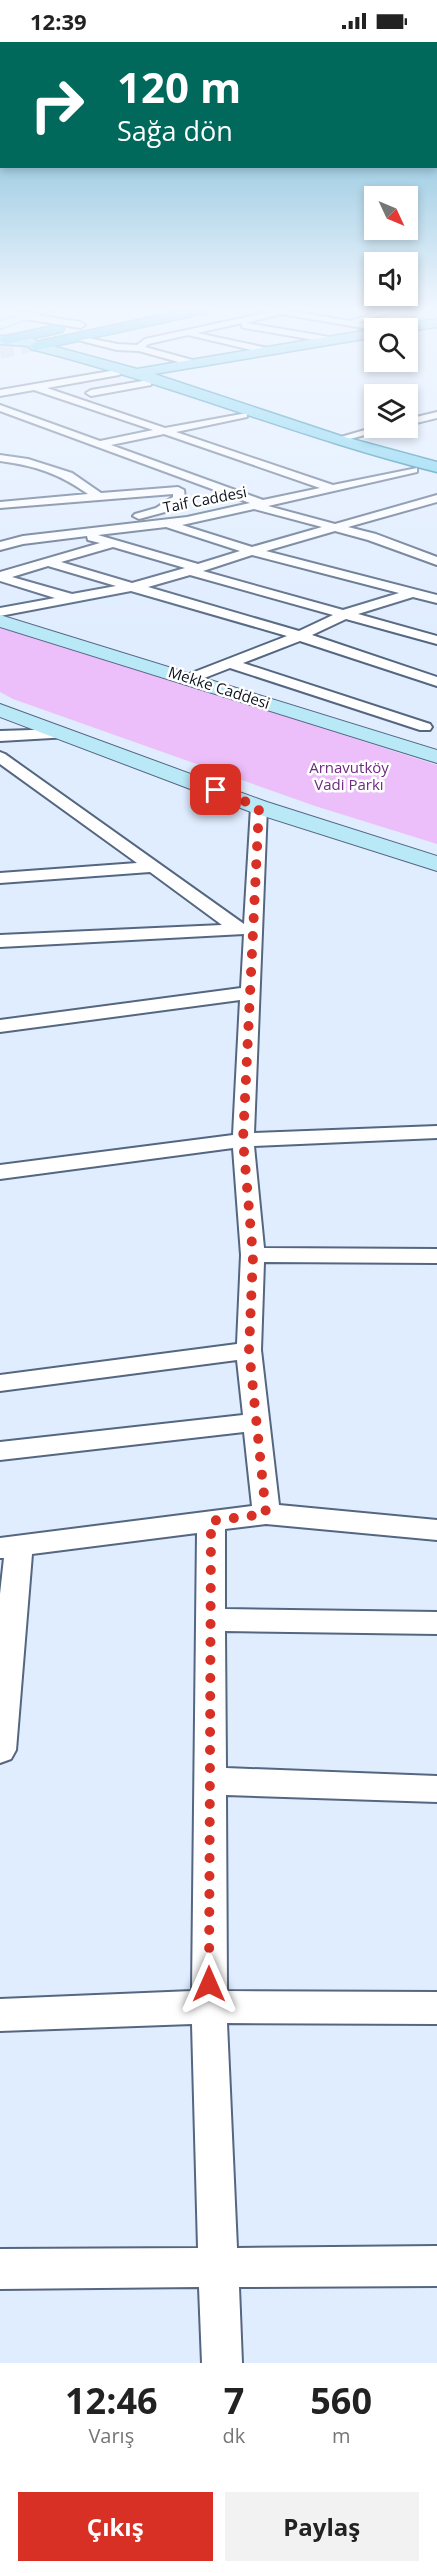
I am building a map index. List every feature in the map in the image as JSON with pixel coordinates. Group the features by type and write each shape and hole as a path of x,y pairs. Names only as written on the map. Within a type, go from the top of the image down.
{"main road":[{"path":"252,417 332,439 413,470 437,474"},
{"path":"263,417 376,453 437,467"},
{"name":"Mekke Caddesi","path":"0,621 437,757"},
{"path":"0,701 265,804 437,854"},
{"path":"0,710 437,864"}],"street":[{"path":"26,417 257,505 334,526 437,561"},
{"path":"128,417 332,488"},
{"path":"100,444 232,417"},
{"path":"0,420 91,454"},
{"path":"332,439 364,432"},
{"path":"0,458 24,461 68,475 99,497"},
{"name":"Taif Caddesi","path":"0,546 23,540 187,521 413,470"},
{"path":"154,478 178,490"},
{"path":"0,505 178,490"},
{"path":"0,535 144,516 171,505 179,498 178,490"},
{"path":"7,492 19,503"},
{"path":"0,612 156,582 252,550 437,498"},
{"path":"165,524 252,550 437,598"},
{"path":"79,534 193,570 437,640"},
{"path":"0,577 112,543"},
{"path":"48,562 300,636 437,682"},
{"path":"0,577 72,599"},
{"path":"189,679 300,636 347,613 437,584"},
{"path":"0,603 17,609"},
{"path":"229,663 431,724"},
{"path":"386,742 431,724"},
{"path":"0,736 64,734"},
{"path":"4,763 153,867 246,928"},
{"path":"265,804 246,928 250,993 243,1140 253,1256 249,1350 266,1514"},
{"path":"0,878 153,867"},
{"path":"0,941 246,928"},
{"path":"0,1026 250,993"},
{"path":"0,1172 243,1140 437,1132"},
{"path":"253,1256 437,1256"},
{"path":"0,1383 249,1350"},
{"path":"0,1451 256,1422"},
{"path":"0,1750 10,1546 266,1514 437,1530"},
{"path":"211,1521 208,2007 222,2363"},
{"path":"211,1620 437,1623"},
{"path":"210,1781 437,1789"},
{"path":"0,2015 208,2007 437,2008"},
{"path":"0,2269 437,2266"}],"green space":[{"name":"Arnavutköy Vadi Parkı","path":"0,625 437,765 437,844 315,806 13,699 0,692"}],"route":[{"path":"209,1984 211,1521 266,1514 249,1350 253,1256 243,1140 259,807 216,790"}]}
